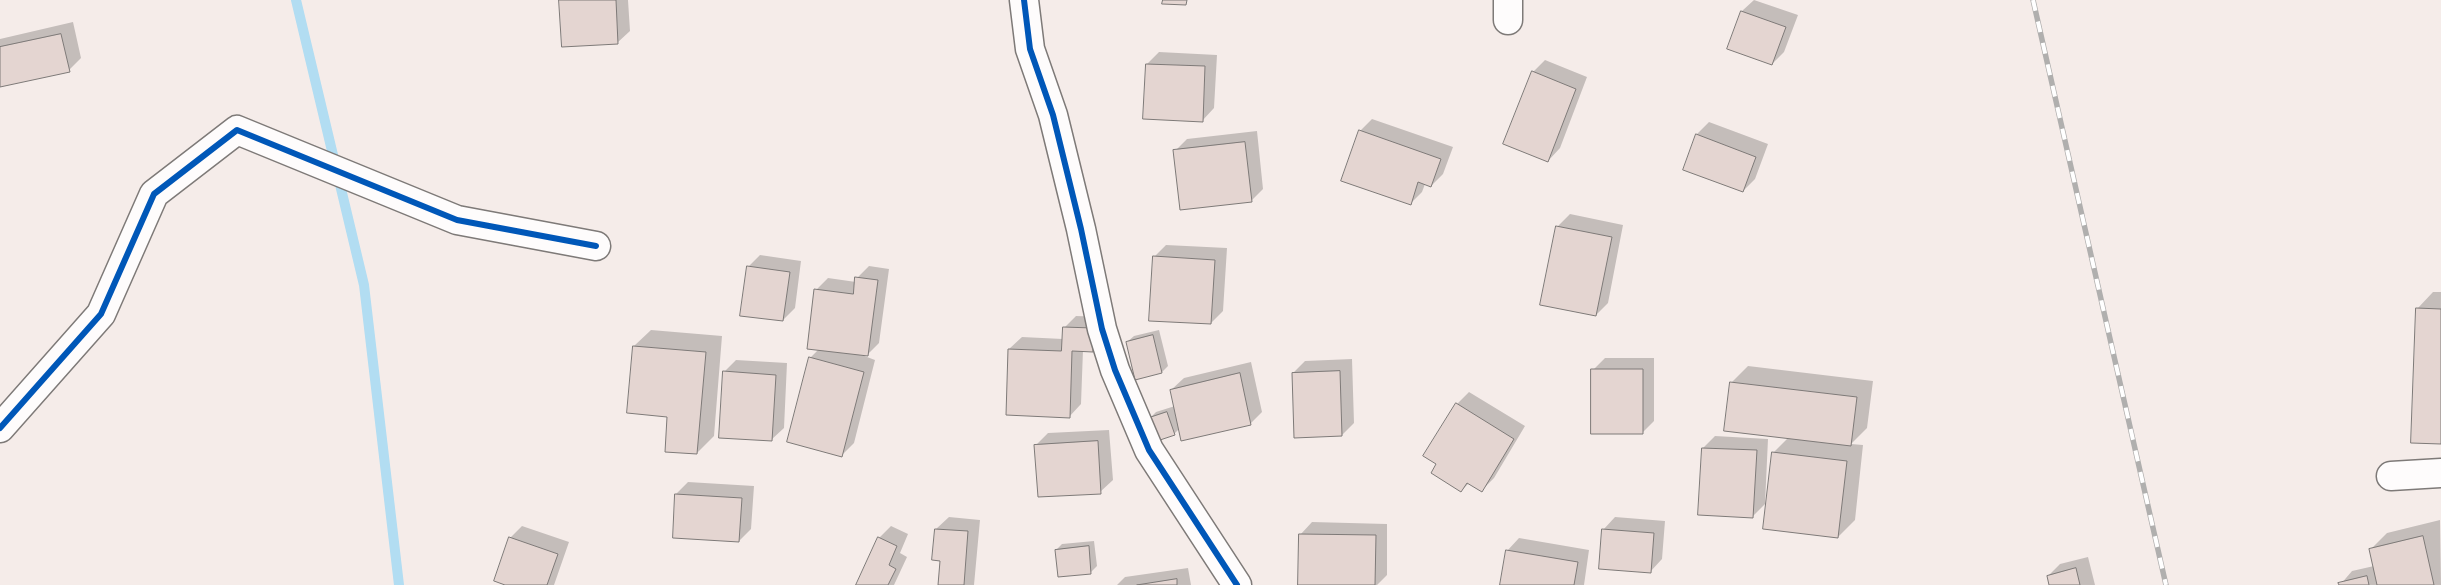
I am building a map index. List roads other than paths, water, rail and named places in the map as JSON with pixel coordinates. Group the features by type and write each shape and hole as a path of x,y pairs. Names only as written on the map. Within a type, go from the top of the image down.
{"street":[{"path":"1024,0 1030,49 1053,115 1081,229 1102,329 1115,370 1149,450 1237,585"},
{"path":"0,428 101,314 154,194 237,130 457,220 596,246"},
{"path":"2391,476 2441,473"}],"waterway":[{"path":"296,0 364,285 399,585"}],"railway":[{"path":"2033,0 2166,585"}]}
